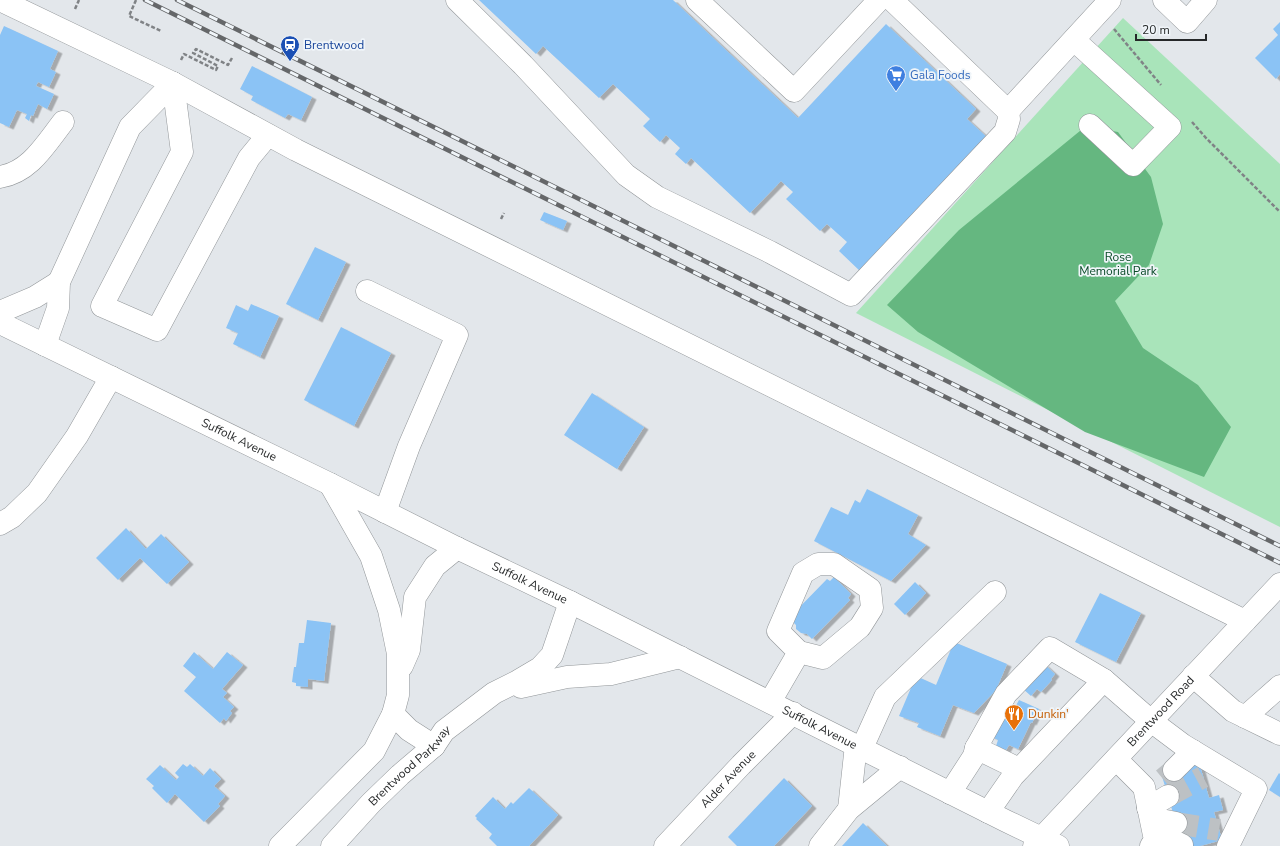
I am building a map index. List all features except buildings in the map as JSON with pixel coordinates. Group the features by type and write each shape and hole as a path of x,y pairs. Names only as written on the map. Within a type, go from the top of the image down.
{"street":[{"path":"0,0 173,84 303,153 1245,621"},
{"path":"457,0 523,65 626,175 657,197 770,252 851,295 1005,132 1009,119 1008,111 892,0"},
{"path":"697,0 794,91 879,0"},
{"path":"1008,111 1110,0"},
{"path":"1164,0 1186,22 1206,0"},
{"path":"1074,40 1170,127 1132,165 1090,125"},
{"path":"173,84 182,152 102,306 157,330 249,158 268,134"},
{"path":"45,345 58,308 58,282 130,127 173,84"},
{"path":"0,177 20,171 33,161 63,122"},
{"path":"0,312 35,297 58,282"},
{"path":"367,292 457,336 409,446 385,512"},
{"name":"Suffolk Avenue","path":"0,323 570,602 900,767 988,812 1045,844"},
{"path":"0,524 12,517 37,493 77,436 111,378"},
{"path":"280,846 374,751 393,714 398,696 398,654 389,610 371,556 330,484"},
{"path":"398,676 409,650 415,597 435,566 457,548"},
{"path":"818,564 834,564 870,589 872,608 860,627 823,658 799,652 778,631 803,573 818,564"},
{"name":"Brentwood Road","path":"1045,844 1116,759 1280,584"},
{"path":"849,809 859,747 885,697 995,592"},
{"name":"Brentwood Parkway","path":"332,846 371,803 400,775 434,746 444,731 494,692 518,681 540,668 552,655 570,602"},
{"path":"950,793 974,756 976,748 1006,694 1050,648 1104,680 1151,722 1193,751 1211,772 1256,788 1227,836"},
{"path":"770,702 799,652"},
{"name":"Brentwood Parkway","path":"494,692 567,677 611,674 680,657"},
{"path":"1193,676 1233,711 1280,734"},
{"path":"988,812 1013,776 1104,680"},
{"path":"1244,717 1280,686"},
{"path":"393,714 409,730 434,746"},
{"name":"Alder Avenue","path":"665,846 793,714"},
{"path":"976,748 1019,770"},
{"path":"1150,820 1168,782 1193,751"},
{"path":"1116,759 1144,787 1150,820 1182,845"},
{"path":"820,846 849,809 900,767"},
{"path":"1150,820 1176,822"}],"path":[{"path":"75,9 79,0"},
{"path":"136,0 129,16 161,31"},
{"path":"181,60 184,54 216,70 218,66 193,53 196,49 228,65 232,58"},
{"path":"501,218 504,213"}],"green space":[{"name":"Rose Memorial Park","path":"1123,18 1280,164 1280,527 856,313"},
{"path":"1086,126 1118,132 1151,177 1163,224 1149,265 1115,301 1143,348 1198,385 1231,427 1204,477 1085,432 918,332 887,305 959,230"}],"tunnel":[{"path":"1163,779 1174,770"},
{"path":"1168,796 1203,777"},
{"path":"1176,823 1219,830"}],"railway":[{"path":"145,0 1280,563"},
{"path":"177,0 1280,546"}],"place":[{"name":"Brentwood","path":"290,62"},
{"name":"Gala Foods","path":"896,92"},
{"name":"Dunkin'","path":"1014,731"}]}
